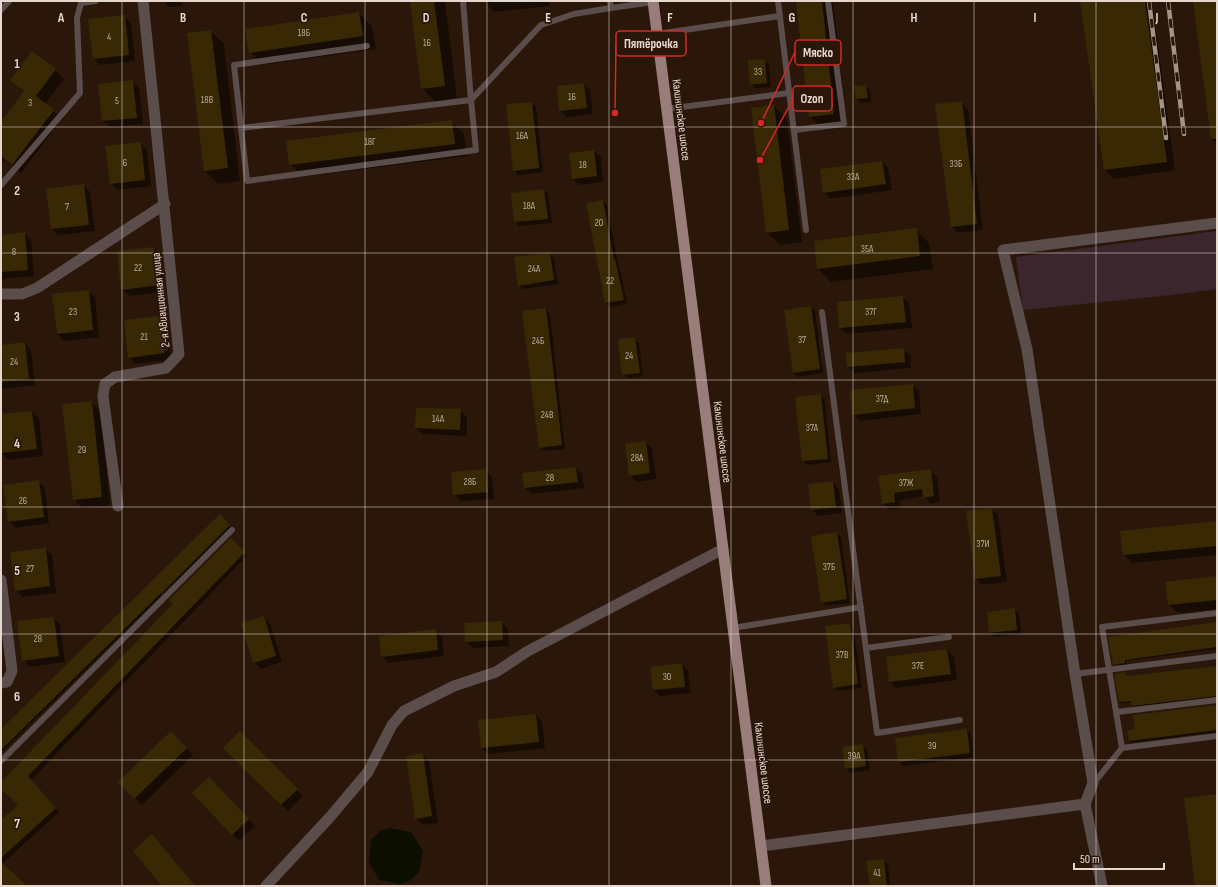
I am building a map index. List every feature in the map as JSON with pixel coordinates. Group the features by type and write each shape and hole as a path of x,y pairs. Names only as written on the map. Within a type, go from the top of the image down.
{"main road":[{"name":"Калининское шоссе","path":"653,1 766,886"}],"street":[{"name":"2-я Авиационная улица","path":"118,506 103,396 105,384 116,377 166,368 179,354 143,1"},
{"path":"1,294 22,294 37,288 164,204"},
{"path":"1102,886 1085,804 1093,783 1075,674 1027,349 1003,250 1217,223"},
{"path":"266,886 330,817 368,772 392,725 404,711 454,686 496,672 528,651 723,549"},
{"path":"1,580 12,671 7,682 1,683"},
{"path":"761,846 1085,804"}],"lane":[{"path":"1,10 9,1"},
{"path":"1,185 80,93 77,18 79,2 96,1"},
{"path":"366,46 234,65 247,181 476,150 463,1"},
{"path":"241,128 471,100 541,25 610,4 653,1"},
{"path":"778,1 806,230"},
{"path":"794,130 844,124 828,1"},
{"path":"657,34 780,16"},
{"path":"666,109 789,93"},
{"path":"822,312 877,733 960,720"},
{"path":"1,761 232,530"},
{"path":"733,628 861,608"},
{"path":"1122,748 1102,627 1217,612"},
{"path":"866,648 949,637"},
{"path":"1075,674 1217,656"},
{"path":"1117,712 1217,700"},
{"path":"1093,783 1122,748 1217,736"}],"shaded area":[{"path":"1217,231 1217,289 1023,310 1016,257"},
{"path":"389,828 411,832 423,851 419,872 411,880 400,884 379,880 369,862 371,840 380,831"}],"building":[{"path":"410,1 434,1 445,86 421,89"},
{"path":"796,1 822,1 834,114 809,117"},
{"path":"1080,1 1145,1 1167,162 1104,170"},
{"path":"1193,1 1217,1 1217,139 1211,139"},
{"path":"359,12 363,36 249,53 245,29"},
{"path":"125,15 129,55 93,59 88,19"},
{"path":"211,30 228,168 204,171 187,33"},
{"path":"32,51 56,69 36,96 54,110 12,165 1,156 1,122 24,91 10,80"},
{"path":"765,59 767,83 750,85 748,60"},
{"path":"133,80 137,118 102,121 98,84"},
{"path":"584,83 587,108 559,111 557,86"},
{"path":"866,85 868,98 856,99 854,86"},
{"path":"962,101 977,224 951,227 935,104"},
{"path":"532,102 539,168 513,171 506,104"},
{"path":"774,105 789,230 766,233 751,108"},
{"path":"452,120 455,144 289,165 286,141"},
{"path":"141,142 145,180 110,184 105,146"},
{"path":"594,150 597,176 572,179 569,153"},
{"path":"882,161 886,184 823,193 820,169"},
{"path":"84,184 89,225 51,229 46,189"},
{"path":"544,189 548,219 514,222 511,193"},
{"path":"603,200 614,260 615,259 624,300 605,303 586,203"},
{"path":"917,228 920,256 817,269 814,241"},
{"path":"25,232 28,270 1,272 1,235"},
{"path":"154,247 159,285 121,290 117,251"},
{"path":"550,252 554,280 518,286 514,257"},
{"path":"89,290 93,330 57,334 52,294"},
{"path":"903,296 906,322 839,328 837,302"},
{"path":"811,306 820,369 793,373 784,310"},
{"path":"546,308 562,445 539,448 522,311"},
{"path":"161,316 165,353 128,358 124,320"},
{"path":"635,337 640,373 622,375 618,339"},
{"path":"25,342 29,379 1,382 1,345"},
{"path":"904,348 905,362 847,367 846,353"},
{"path":"913,384 915,408 852,415 850,390"},
{"path":"821,394 828,459 802,461 795,397"},
{"path":"92,401 102,497 73,500 62,404"},
{"path":"416,408 461,409 460,430 415,428"},
{"path":"32,411 37,449 1,453 1,414"},
{"path":"646,441 650,473 629,476 625,444"},
{"path":"576,467 578,482 524,488 522,473"},
{"path":"486,469 488,492 453,495 451,472"},
{"path":"931,469 934,496 923,498 922,489 894,493 895,502 882,504 878,476"},
{"path":"39,480 44,517 8,522 3,485"},
{"path":"833,481 836,507 811,510 808,484"},
{"path":"992,508 1001,576 975,579 966,511"},
{"path":"220,514 230,525 1,750 1,729"},
{"path":"1217,521 1217,546 1123,555 1120,531"},
{"path":"837,532 847,599 821,603 811,536"},
{"path":"231,538 245,552 28,776 56,808 1,858 1,820 18,805 1,789 1,782 173,604 169,600"},
{"path":"46,548 50,586 15,591 10,552"},
{"path":"1217,576 1217,600 1168,605 1165,582"},
{"path":"1015,608 1017,630 989,633 987,612"},
{"path":"264,616 276,656 253,663 241,623"},
{"path":"54,617 59,656 22,661 17,621"},
{"path":"502,621 503,640 465,642 464,623"},
{"path":"1217,622 1217,647 1125,660 1125,663 1113,665 1108,637"},
{"path":"850,623 858,684 833,688 825,626"},
{"path":"436,629 438,650 381,657 379,636"},
{"path":"947,649 951,674 889,682 886,657"},
{"path":"682,663 685,687 653,690 650,667"},
{"path":"1217,666 1217,696 1132,706 1131,701 1119,702 1114,674 1126,672 1127,676"},
{"path":"1217,705 1217,730 1129,741 1127,730 1135,729 1133,715"},
{"path":"536,714 539,742 481,748 478,720"},
{"path":"967,729 970,753 898,762 895,738"},
{"path":"171,731 187,748 134,799 118,782"},
{"path":"240,731 298,789 281,805 223,748"},
{"path":"863,744 866,766 845,769 842,747"},
{"path":"423,753 432,816 415,819 406,756"},
{"path":"209,777 249,819 232,835 192,793"},
{"path":"1217,794 1217,886 1195,886 1184,798"},
{"path":"152,834 195,886 162,886 133,851"},
{"path":"884,859 887,886 870,886 866,861"},
{"path":"1,862 27,886 1,886"}],"railway":[{"path":"1149,1 1166,138"},
{"path":"1168,1 1184,134"}],"place":[{"name":"Пятёрочка","path":"615,113"},
{"name":"Мяско","path":"761,123"},
{"name":"Ozon","path":"760,160"}]}
